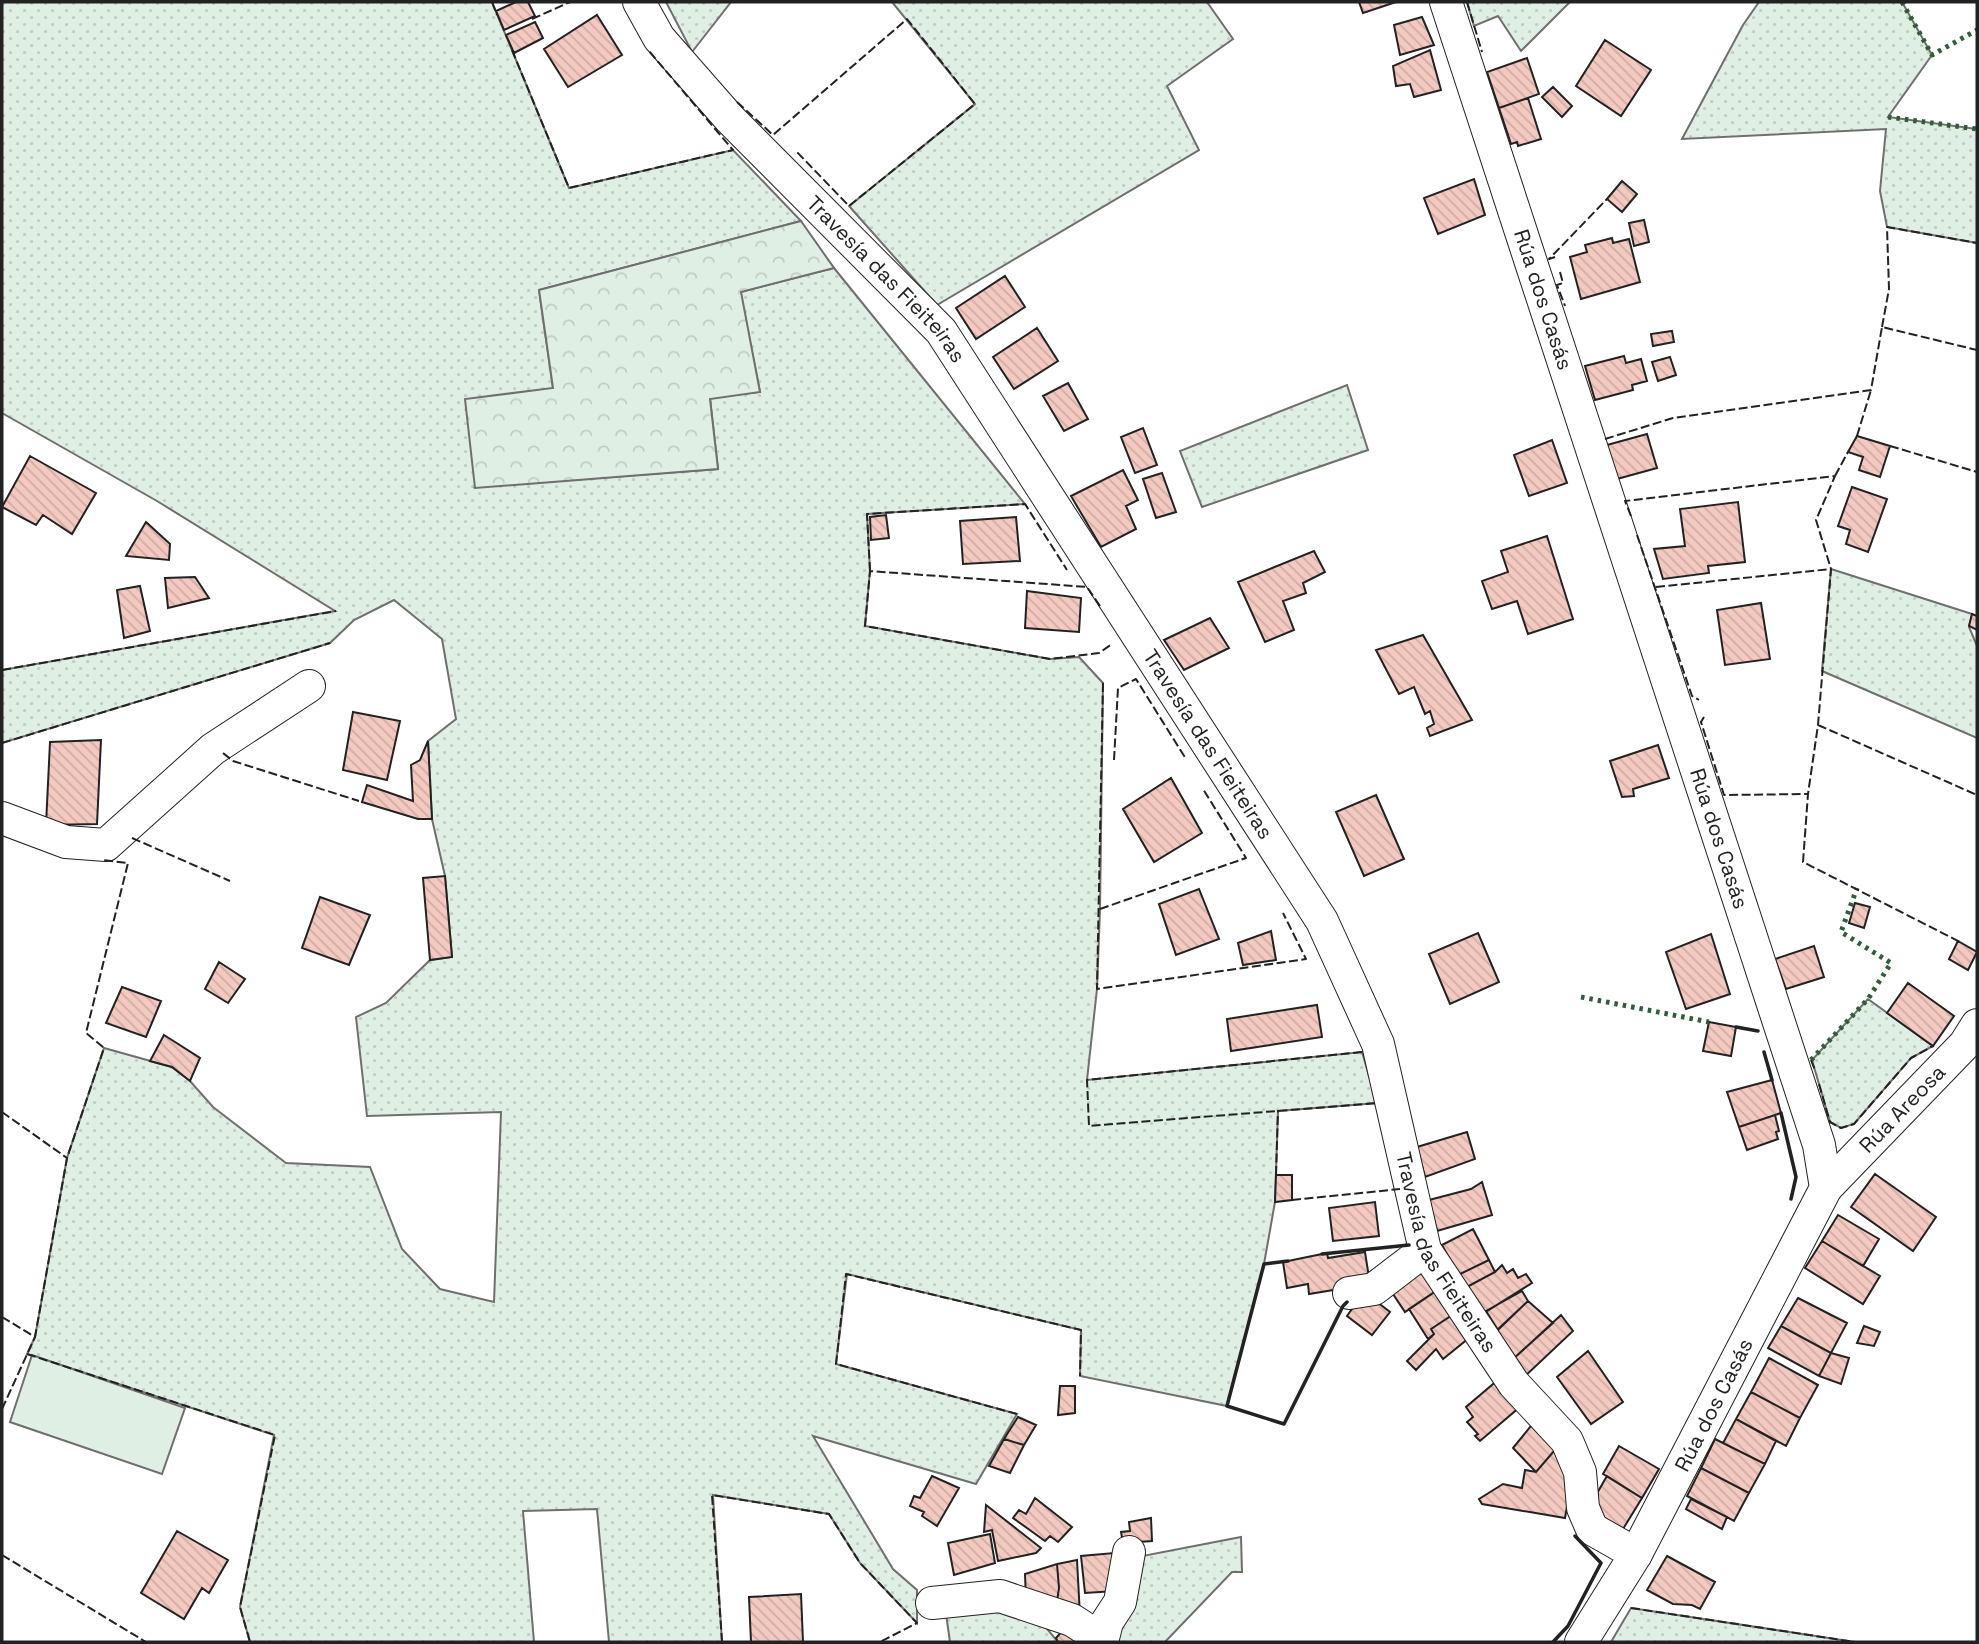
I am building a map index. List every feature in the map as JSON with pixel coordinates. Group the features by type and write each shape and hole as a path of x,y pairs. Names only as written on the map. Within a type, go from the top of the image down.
{"street":[{"name":"Travesía das Fieiteiras","path":"639,2 659,38 730,119 941,331 1315,910 1378,1044 1425,1250 1514,1384 1567,1441 1580,1472 1583,1508 1592,1529 1636,1554"},
{"name":"Rúa dos Casás","path":"1446,2 1819,1145 1826,1188 1636,1554 1581,1642"},
{"path":"2,818 66,842 106,845 213,749 309,686"},
{"name":"Rúa Areosa","path":"1826,1188 1965,1044 1977,1026"},
{"path":"1349,1293 1374,1289 1425,1250"},
{"path":"932,1603 1000,1596 1072,1620 1102,1641 1108,1622 1120,1602 1129,1552"}],"green space":[{"path":"2,2 492,2 569,188 733,150 801,221 539,290 553,388 475,487 718,469 710,398 760,392 740,292 834,268 1025,504 867,514 870,571 865,626 1050,659 1079,657 1103,683 1097,989 1087,1080 1362,1052 1377,1103 1278,1111 1275,1202 1264,1264 1227,1406 1080,1376 1081,1330 847,1274 836,1364 1017,1414 976,1484 813,1436 893,1569 917,1590 917,1623 860,1563 829,1514 713,1495 722,1642 609,1642 597,1509 523,1511 534,1642 250,1642 240,1607 274,1435 27,1354 35,1337 67,1158 104,1048 172,1067 190,1081 213,1107 286,1163 370,1167 402,1249 440,1289 494,1302 501,1112 367,1116 356,1017 386,1003 430,960 452,957 445,876 432,819 428,741 456,719 442,639 394,600 354,620 330,643 2,743 2,670 335,611 157,501 2,413"},
{"path":"666,2 731,2 692,52"},
{"path":"892,2 1207,2 1233,39 1167,86 1199,150 937,305 849,206 975,104"},
{"path":"1467,2 1570,2 1521,51 1498,16 1474,26"},
{"path":"1759,2 1902,2 1932,55 1888,117 1977,129 1977,243 1887,227 1880,191 1886,129 1682,139 1743,25"},
{"path":"801,221 834,268 741,292 760,392 710,399 718,469 475,488 465,399 553,388 539,290"},
{"path":"1347,385 1368,450 1202,507 1180,451"},
{"path":"1831,569 1972,614 1969,627 1977,646 1977,738 1822,671"},
{"path":"1868,999 1933,1046 1911,1058 1854,1124 1841,1128 1830,1122 1812,1060"},
{"path":"32,1355 185,1408 162,1474 10,1422"},
{"path":"1241,1537 1242,1572 1232,1572 1165,1642 1114,1642 1132,1558"},
{"path":"993,1604 1039,1619 1058,1642 950,1642 946,1614"},
{"path":"1631,1608 1855,1642 1611,1642"}],"building":[{"path":"516,2 528,2 535,16 504,30 496,11"},
{"path":"1359,2 1396,2 1363,13"},
{"path":"597,15 622,55 568,87 544,49"},
{"path":"1422,17 1434,45 1400,55 1394,25"},
{"path":"535,22 543,38 514,53 506,35"},
{"path":"1605,40 1651,70 1621,116 1576,86"},
{"path":"1430,50 1441,90 1414,97 1410,84 1396,86 1393,66"},
{"path":"1527,58 1539,94 1499,108 1487,72"},
{"path":"1553,87 1572,106 1562,117 1542,97"},
{"path":"1528,98 1541,139 1518,146 1517,142 1511,144 1499,108"},
{"path":"1474,179 1485,215 1438,234 1424,198"},
{"path":"1622,181 1637,194 1622,212 1607,199"},
{"path":"1644,220 1649,242 1634,246 1629,223"},
{"path":"1612,238 1613,243 1629,239 1640,282 1581,299 1570,257 1587,252 1585,245"},
{"path":"1005,276 1025,307 976,339 956,308"},
{"path":"1037,328 1058,361 1014,389 993,357"},
{"path":"1672,331 1674,342 1653,346 1651,334"},
{"path":"1624,356 1626,363 1641,359 1647,381 1632,385 1633,390 1595,400 1585,366"},
{"path":"1670,357 1676,375 1658,381 1652,362"},
{"path":"1068,383 1088,419 1064,431 1043,396"},
{"path":"1143,428 1157,465 1135,473 1121,437"},
{"path":"1647,434 1657,468 1617,479 1607,445"},
{"path":"1857,436 1890,446 1880,477 1859,470 1863,457 1848,452"},
{"path":"1552,440 1567,483 1529,496 1514,455"},
{"path":"30,456 96,493 72,534 43,515 36,525 2,507"},
{"path":"1123,470 1138,500 1126,506 1136,529 1101,547 1071,496"},
{"path":"1162,473 1176,512 1156,518 1143,479"},
{"path":"1852,487 1887,499 1868,552 1846,544 1850,530 1838,526"},
{"path":"1738,502 1745,562 1708,566 1709,573 1663,579 1654,549 1685,546 1680,509"},
{"path":"886,515 889,538 871,540 870,517"},
{"path":"1016,517 1020,561 963,564 960,521"},
{"path":"146,522 170,544 169,560 126,556"},
{"path":"1547,536 1573,619 1528,634 1517,601 1492,609 1482,581 1508,572 1501,551"},
{"path":"1314,551 1325,572 1303,583 1306,593 1283,601 1294,630 1265,642 1238,582"},
{"path":"195,577 209,598 168,608 165,578"},
{"path":"140,586 150,631 124,638 117,590"},
{"path":"1027,591 1081,598 1079,632 1025,628"},
{"path":"1761,603 1770,659 1725,665 1717,610"},
{"path":"1972,614 1977,616 1977,630 1969,626"},
{"path":"1210,618 1229,648 1184,670 1164,640"},
{"path":"1423,635 1472,720 1430,736 1427,728 1434,724 1430,711 1425,714 1414,687 1399,694 1376,650"},
{"path":"353,712 400,721 387,780 343,770"},
{"path":"101,740 97,824 46,825 50,742"},
{"path":"428,741 432,819 418,819 362,802 367,785 413,801 411,765 420,760"},
{"path":"1658,745 1669,778 1633,789 1634,796 1622,797 1610,761"},
{"path":"1171,778 1202,833 1154,862 1123,809"},
{"path":"1376,795 1404,859 1364,876 1336,812"},
{"path":"445,876 452,957 430,960 423,878"},
{"path":"1199,889 1219,939 1176,955 1159,904"},
{"path":"320,897 370,915 349,965 302,948"},
{"path":"1855,903 1870,907 1864,928 1849,923"},
{"path":"1271,931 1276,960 1243,965 1238,943"},
{"path":"1478,933 1499,982 1450,1004 1429,954"},
{"path":"1711,934 1730,994 1686,1009 1666,952"},
{"path":"1958,941 1977,952 1968,970 1949,959"},
{"path":"1814,946 1824,977 1786,989 1775,959"},
{"path":"219,962 245,979 228,1003 205,989"},
{"path":"1908,983 1954,1016 1933,1046 1887,1013"},
{"path":"122,987 161,1001 146,1037 106,1023"},
{"path":"1317,1005 1322,1037 1231,1051 1227,1019"},
{"path":"1709,1022 1736,1027 1731,1056 1703,1051"},
{"path":"164,1035 200,1058 190,1081 172,1067 150,1061"},
{"path":"1772,1080 1781,1113 1739,1127 1727,1092"},
{"path":"1775,1115 1778,1139 1747,1150 1739,1127"},
{"path":"1467,1132 1475,1159 1425,1177 1417,1147"},
{"path":"1875,1174 1936,1217 1913,1251 1851,1207"},
{"path":"1276,1175 1292,1175 1292,1200 1275,1202"},
{"path":"1482,1182 1492,1215 1437,1231 1429,1200 1471,1189"},
{"path":"1375,1202 1379,1236 1333,1241 1329,1208"},
{"path":"1838,1215 1879,1239 1863,1266 1822,1241"},
{"path":"1473,1229 1489,1260 1458,1275 1442,1245"},
{"path":"1822,1241 1880,1276 1863,1304 1805,1268"},
{"path":"1365,1252 1370,1284 1309,1294 1308,1284 1287,1288 1283,1262 1327,1253 1328,1258"},
{"path":"1489,1260 1495,1272 1465,1288 1458,1275"},
{"path":"1421,1261 1439,1289 1405,1312 1387,1285"},
{"path":"1502,1265 1507,1273 1513,1269 1518,1278 1526,1274 1532,1283 1479,1316 1465,1288 1495,1272"},
{"path":"1439,1289 1454,1314 1431,1329 1434,1334 1428,1339 1409,1309"},
{"path":"1522,1291 1528,1301 1498,1330 1486,1311"},
{"path":"1364,1292 1390,1312 1372,1335 1347,1316"},
{"path":"1798,1298 1847,1323 1831,1353 1781,1326"},
{"path":"1528,1301 1553,1323 1511,1361 1494,1333"},
{"path":"1454,1314 1469,1338 1443,1359 1436,1349 1416,1370 1407,1361 1434,1334 1431,1329"},
{"path":"1561,1315 1573,1331 1523,1378 1511,1361"},
{"path":"1781,1326 1831,1353 1819,1376 1768,1348"},
{"path":"1864,1326 1880,1332 1874,1346 1857,1343"},
{"path":"1588,1351 1623,1402 1591,1424 1557,1377"},
{"path":"1831,1353 1849,1358 1841,1384 1819,1376"},
{"path":"1769,1358 1818,1385 1800,1418 1751,1392"},
{"path":"1499,1379 1521,1406 1480,1441 1475,1436 1478,1434 1467,1422 1473,1417 1466,1407"},
{"path":"1060,1386 1075,1386 1075,1413 1058,1415"},
{"path":"1751,1392 1800,1418 1786,1446 1736,1419"},
{"path":"1018,1417 1036,1425 1024,1445 1004,1439"},
{"path":"1736,1419 1776,1441 1765,1464 1723,1443"},
{"path":"1535,1421 1560,1444 1536,1472 1513,1448"},
{"path":"1004,1439 1024,1445 1010,1473 989,1466"},
{"path":"1715,1439 1765,1464 1749,1493 1701,1468"},
{"path":"1560,1444 1572,1479 1565,1518 1482,1504 1479,1499 1503,1484 1522,1488 1525,1470 1536,1472"},
{"path":"1619,1446 1659,1469 1642,1498 1603,1474"},
{"path":"1701,1468 1749,1493 1734,1521 1687,1496"},
{"path":"932,1476 959,1488 937,1526 922,1516 924,1512 910,1506 914,1496 920,1498"},
{"path":"1607,1476 1642,1498 1623,1529 1593,1511 1592,1502"},
{"path":"1035,1498 1072,1527 1058,1542 1050,1536 1045,1541 1013,1518 1019,1510 1026,1514"},
{"path":"1691,1499 1727,1517 1722,1529 1686,1509"},
{"path":"986,1505 1041,1548 1036,1553 998,1561 992,1530 984,1532"},
{"path":"1151,1518 1152,1541 1123,1543 1121,1532 1130,1531 1129,1522"},
{"path":"177,1531 228,1560 209,1593 202,1588 184,1619 141,1593"},
{"path":"990,1534 995,1563 954,1575 948,1543"},
{"path":"1114,1553 1115,1591 1085,1593 1081,1556"},
{"path":"1667,1556 1715,1582 1700,1609 1692,1605 1673,1604 1647,1590"},
{"path":"1077,1560 1080,1616 1056,1608 1059,1588 1057,1564"},
{"path":"1057,1564 1059,1588 1056,1608 1026,1601 1025,1574"},
{"path":"801,1594 803,1642 751,1642 749,1597"},
{"path":"1064,1629 1076,1642 1058,1642 1056,1638"}],"hedge":[{"path":"1902,2 1932,55 1977,30"},
{"path":"1888,117 1977,129"},
{"path":"1811,1060 1868,999 1891,963 1841,932 1857,888"},
{"path":"1581,997 1709,1022"}],"fence":[{"path":"492,2 497,15"},
{"path":"532,19 570,2"},
{"path":"1467,2 1482,52"},
{"path":"737,102 773,135 907,19 975,104 849,206 795,150"},
{"path":"512,50 569,188 733,150 649,51"},
{"path":"1555,257 1549,259 1607,199"},
{"path":"1882,327 1889,289 1887,227 1977,243"},
{"path":"1560,272 1563,283 1557,285 1565,306"},
{"path":"1605,439 1673,418 1871,390 1882,327 1977,350"},
{"path":"1857,436 1871,390"},
{"path":"1890,446 1977,472"},
{"path":"1835,476 1848,452"},
{"path":"1631,516 1625,501 1835,476 1816,520 1831,569 1803,862 1962,943"},
{"path":"870,571 867,514 1025,504 1067,570"},
{"path":"1637,535 1692,696 1699,700"},
{"path":"1656,587 1831,569"},
{"path":"1100,606 1087,587 870,571 865,626 1050,659 1099,653 1112,644"},
{"path":"2,670 336,611"},
{"path":"2,743 330,643"},
{"path":"1114,760 1118,688 1136,679 1186,759"},
{"path":"1103,683 1097,989 1306,959 1283,913"},
{"path":"1704,717 1701,722 1724,795 1808,794"},
{"path":"1818,725 1977,795"},
{"path":"223,753 233,761 359,801"},
{"path":"1100,909 1246,858 1203,789"},
{"path":"132,838 230,881"},
{"path":"2,1317 35,1337 67,1158 104,1048 86,1033 128,863 103,860"},
{"path":"1819,1084 1830,1122 1841,1128 1854,1124 1911,1058 1933,1046"},
{"path":"1362,1052 1087,1080 1089,1126 1377,1103"},
{"path":"1811,1060 1815,1070"},
{"path":"1276,1175 1278,1110"},
{"path":"2,1112 67,1158"},
{"path":"1292,1200 1400,1189"},
{"path":"1017,1414 836,1364 846,1274 1081,1330 1080,1376"},
{"path":"2,1409 35,1337"},
{"path":"27,1354 275,1435 240,1607 250,1642"},
{"path":"722,1642 712,1495 829,1514 860,1563 917,1623 880,1642"},
{"path":"2,1555 146,1642"},
{"path":"1631,1608 1855,1642"}],"wall":[{"path":"1736,1027 1758,1031"},
{"path":"1764,1052 1772,1080"},
{"path":"1781,1113 1796,1177 1791,1199"},
{"path":"1322,1254 1409,1245"},
{"path":"1288,1261 1264,1264 1227,1406 1284,1424 1347,1302"},
{"path":"1553,1642 1568,1626 1601,1563 1575,1536"}]}
